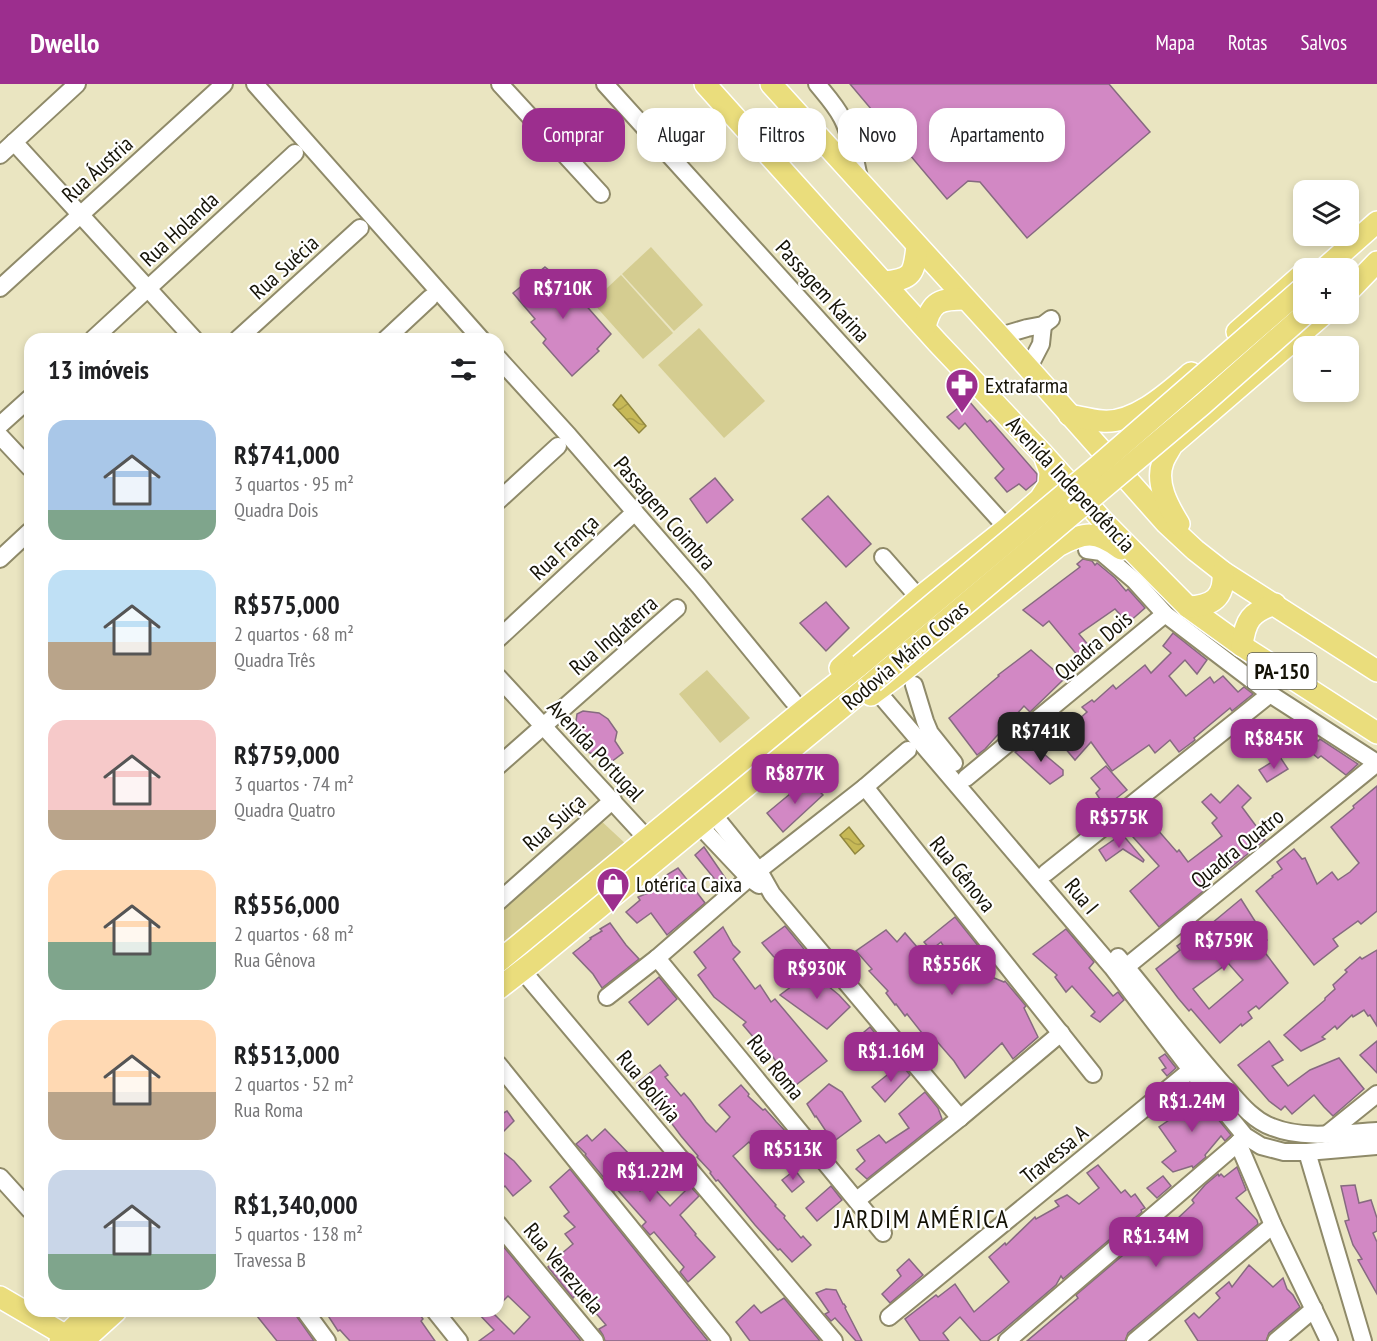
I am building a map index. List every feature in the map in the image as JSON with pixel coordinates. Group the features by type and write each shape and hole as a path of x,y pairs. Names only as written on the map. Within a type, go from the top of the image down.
{"main road":[{"name":"Avenida Independência","path":"705,84 925,327 1159,579 1188,607 1242,646 1377,734"},
{"name":"Avenida Independência","path":"771,84 1166,523 1223,572 1377,671"},
{"path":"1333,258 1363,246 1377,212"},
{"path":"1342,258 1363,246 1377,222"},
{"path":"884,282 900,280 909,275 915,267 917,246"},
{"path":"1070,415 1104,421 1138,414 1179,383 1293,283"},
{"name":"Rodovia Mário Covas","path":"504,957 647,838 797,706 860,665 1098,466 1293,297"},
{"path":"925,327 928,314 936,303 946,299 965,299"},
{"name":"Rodovia Mário Covas","path":"504,984 819,727 875,687 1294,324"},
{"path":"1196,550 1174,517 1164,496 1160,477 1163,461 1172,445 1312,324"},
{"path":"797,706 919,597 1040,499 1049,486 1050,472 1043,454"},
{"path":"875,687 1058,546 1072,539 1090,535 1108,539 1159,579"},
{"path":"1188,607 1201,606 1217,598 1222,590 1223,572"},
{"path":"1242,646 1247,622 1263,608 1275,604"},
{"path":"0,1297 24,1311"},
{"path":"34,1317 71,1339"},
{"path":"71,1339 87,1317"},
{"path":"71,1339 106,1317"}],"street":[{"path":"0,154 77,84"},
{"name":"Rua Áustria","path":"0,288 224,84"},
{"path":"255,84 476,333"},
{"path":"500,84 601,194"},
{"name":"Passagem Karina","path":"605,84 1007,528"},
{"path":"817,84 843,120 860,183"},
{"path":"14,142 188,333"},
{"name":"Rua Holanda","path":"100,333 295,153"},
{"name":"Rua Suécia","path":"245,333 360,228"},
{"path":"392,333 430,298"},
{"path":"1000,336 1047,322 1041,344 1028,369"},
{"name":"Passagem Coimbra","path":"504,365 635,512 797,706"},
{"path":"0,425 24,403"},
{"path":"0,436 24,462"},
{"path":"504,496 558,446"},
{"name":"Rua França","path":"504,633 635,512"},
{"path":"0,559 24,537"},
{"name":"Quadra Dois","path":"1088,550 1101,552 1135,581 1165,614 1270,694 1377,763"},
{"path":"883,557 919,597"},
{"name":"Rua Inglaterra","path":"504,761 677,608"},
{"name":"Quadra Dois","path":"966,778 1165,614"},
{"name":"Avenida Portugal","path":"504,684 662,855"},
{"path":"914,685 925,721 938,744 1246,1110 1258,1121 1272,1128 1292,1132 1326,1135 1377,1131"},
{"name":"Rua I","path":"875,687 1112,967 1241,1140 1273,1225 1329,1341"},
{"path":"1046,873 1270,694"},
{"path":"608,997 908,750"},
{"name":"Quadra Quatro","path":"1126,967 1377,763"},
{"name":"Rua Gênova","path":"865,787 1093,1074"},
{"name":"Rua Suiça","path":"504,897 613,801"},
{"path":"706,820 772,894 960,1118"},
{"name":"Rua Roma","path":"657,958 883,1233"},
{"name":"Rua Bolívia","path":"522,970 834,1341"},
{"path":"856,1200 960,1118 1061,1033"},
{"name":"Travessa A","path":"889,1317 1191,1070"},
{"path":"504,1072 722,1341"},
{"path":"1326,1135 1377,1094"},
{"path":"1007,1341 1241,1140"},
{"name":"Rua I","path":"1241,1140 1284,1152 1377,1146"},
{"path":"1307,1152 1363,1341"},
{"path":"0,1177 24,1203"},
{"path":"1135,1341 1273,1225"},
{"name":"Rua Venezuela","path":"504,1231 595,1341"},
{"path":"1276,1341 1314,1308"},
{"path":"309,1317 327,1341"},
{"path":"440,1317 459,1341"}],"shaded area":[{"path":"651,247 703,305 674,331 622,274"},
{"path":"621,275 673,333 643,359 592,302"},
{"path":"699,328 765,401 724,438 658,365"},
{"path":"707,670 750,718 720,743 679,694"},
{"path":"598,818 627,845 504,942 504,908"}],"water":[{"path":"621,395 646,426 639,433 613,405"},
{"path":"849,827 864,846 855,854 840,835"}],"building":[{"path":"850,84 1109,84 1150,132 1027,238 980,182 968,181 947,199 916,162 917,108 870,108"},
{"path":"545,267 569,286 611,334 597,349 599,351 572,376 543,343 546,339 531,322 535,319 513,293"},
{"path":"968,400 987,422 990,420 1037,474 1037,481 1026,490 1019,484 1007,492 995,478 1004,469 965,423 959,429 947,417"},
{"path":"715,478 733,500 707,523 690,499"},
{"path":"828,496 871,544 846,567 802,519"},
{"path":"1083,559 1092,561 1095,565 1097,563 1126,591 1128,589 1145,608 1128,623 1115,609 1079,634 1095,653 1083,662 1049,621 1043,626 1023,610 1080,567 1077,564"},
{"path":"826,602 849,628 826,651 800,623"},
{"path":"1173,633 1207,660 1197,674 1185,660 1169,676 1186,696 1210,677 1214,683 1223,676 1238,692 1244,687 1253,694 1232,711 1230,708 1179,752 1170,740 1155,753 1149,745 1112,771 1091,742 1075,760 1048,728 1060,722 1069,728 1087,712 1082,707 1092,700 1094,702 1113,685 1116,689 1145,665 1151,673 1171,653 1163,646"},
{"path":"1031,650 1064,679 1030,712 1024,706 977,755 949,718 998,675"},
{"path":"583,711 599,713 608,719 617,732 615,741 623,753 611,762 606,756 590,753 582,747 576,732 576,721 577,714"},
{"path":"1311,736 1318,741 1320,739 1358,764 1346,775 1303,746"},
{"path":"1032,744 1063,770 1063,775 1050,784 1015,752"},
{"path":"1280,757 1288,769 1267,782 1259,770"},
{"path":"1106,766 1127,790 1105,807 1096,793 1100,789 1091,778"},
{"path":"808,779 823,795 783,832 767,813"},
{"path":"1238,785 1251,798 1242,807 1265,840 1229,869 1222,859 1199,877 1207,888 1159,927 1130,891 1159,866 1133,837 1150,821 1188,862 1222,836 1212,823 1217,818 1202,802 1211,794 1220,803"},
{"path":"1377,786 1377,911 1361,924 1358,921 1333,939 1338,946 1314,965 1256,891 1282,869 1277,862 1294,849 1302,859 1305,858 1317,884 1332,872 1338,880 1350,872 1359,863 1331,827"},
{"path":"1122,834 1144,860 1143,862 1123,849 1106,861 1099,850"},
{"path":"704,847 728,882 722,888 695,855"},
{"path":"678,868 705,903 667,935 651,913 637,923 626,912 640,900 638,897 650,892 668,874"},
{"path":"1241,899 1267,940 1260,946 1288,983 1259,1009 1256,1006 1248,1012 1252,1018 1242,1026 1241,1024 1220,1043 1191,1009 1189,1011 1156,969 1180,950 1177,946 1198,931 1200,933","holes":["1228,963 1243,980 1209,1009 1193,989"]},
{"path":"955,917 983,952 979,956 990,965 982,973 1005,981 1026,1006 1024,1008 1038,1037 1013,1059 1002,1043 965,1078 934,1038 929,1042 907,1014 905,1016 895,1005 886,993 888,991 869,971 872,969 856,951 886,930 897,942 905,933 923,954 914,962 926,980 952,960 941,942 931,950 924,942"},
{"path":"610,923 639,959 602,988 593,974 573,953"},
{"path":"785,926 804,949 782,964 762,943"},
{"path":"723,927 733,945 740,952 733,959 755,989 760,985 771,1002 775,999 827,1061 792,1088 783,1079 786,1076 773,1057 771,1058 743,1025 746,1022 714,997 698,975 706,968 694,952"},
{"path":"1066,929 1094,962 1089,968 1113,996 1118,992 1124,1000 1100,1022 1091,1016 1095,1012 1072,986 1066,992 1055,977 1057,975 1033,954"},
{"path":"1377,950 1377,1026 1364,1010 1353,1017 1352,1015 1337,1029 1335,1026 1322,1037 1325,1039 1301,1051 1284,1035 1325,1000 1335,989 1333,985 1347,972 1345,970 1360,957 1362,959"},
{"path":"811,972 850,1007 827,1029 780,995"},
{"path":"659,977 677,999 648,1025 629,1002"},
{"path":"870,1027 879,1038 868,1049 858,1037"},
{"path":"1269,1041 1283,1060 1272,1066 1288,1086 1310,1070 1339,1058 1364,1089 1333,1116 1314,1095 1292,1114 1285,1106 1281,1110 1269,1101 1238,1065"},
{"path":"1377,1041 1377,1073 1360,1055"},
{"path":"1165,1054 1176,1068 1167,1076 1162,1070 1166,1068 1159,1058"},
{"path":"901,1064 910,1075 885,1102 872,1087"},
{"path":"660,1065 668,1075 665,1077 681,1096 684,1093 716,1132 730,1117 719,1105 741,1085 749,1094 748,1096 763,1110 765,1109 787,1133 761,1156 749,1142 733,1156 776,1205 801,1238 803,1236 811,1245 792,1262 755,1225 718,1180 716,1181 661,1109 658,1111 647,1098 649,1097 637,1083"},
{"path":"829,1084 842,1092 861,1121 833,1142 807,1104"},
{"path":"1195,1091 1231,1135 1225,1141 1221,1136 1205,1155 1206,1157 1193,1168 1192,1166 1173,1172 1162,1162 1176,1151 1159,1127 1178,1114 1173,1109"},
{"path":"925,1092 938,1108 942,1119 867,1179 856,1169 865,1161 857,1150 879,1135 886,1143 909,1128 899,1114"},
{"path":"507,1111 514,1121 504,1131 504,1113"},
{"path":"605,1129 637,1165 628,1173 640,1191 649,1183 670,1206 690,1186 699,1196 680,1215 715,1257 688,1282 680,1272 684,1267 654,1232 650,1235 642,1226 646,1222 614,1186 614,1190 576,1144 587,1135 592,1141"},
{"path":"504,1153 531,1181 513,1196 505,1186"},
{"path":"1098,1165 1121,1193 1125,1190 1131,1197 1135,1194 1145,1208 1141,1210 1142,1212 1063,1279 1061,1276 1056,1285 988,1341 981,1341 960,1317 943,1333 949,1341 920,1341 905,1319 936,1295 938,1297 955,1284 974,1312 1009,1282 989,1257 1005,1243 1006,1245 1035,1217 1036,1219 1059,1206 1055,1201 1067,1195 1079,1204 1099,1188 1087,1173"},
{"path":"1237,1167 1246,1190 1236,1198 1257,1220 1258,1224 1128,1333 1125,1341 1027,1341 1078,1298 1076,1295 1155,1228 1165,1240 1183,1225 1177,1219 1194,1203 1192,1200 1205,1185 1218,1174 1224,1177"},
{"path":"570,1169 708,1341 605,1341 599,1329 606,1325 578,1292 573,1298 548,1267 573,1244 565,1234 575,1227 564,1216 569,1212 550,1187"},
{"path":"795,1170 804,1182 792,1192 782,1180"},
{"path":"1163,1176 1171,1186 1157,1198 1147,1188"},
{"path":"1355,1185 1359,1203 1371,1200 1377,1218 1377,1231 1373,1233 1377,1242 1377,1294 1358,1260 1362,1259 1353,1245 1345,1221 1349,1220 1341,1186"},
{"path":"831,1186 842,1200 817,1221 806,1208"},
{"path":"504,1247 581,1341 479,1341 494,1330 482,1317 497,1317 514,1334 530,1317 508,1296 504,1300"},
{"path":"909,1259 923,1275 890,1303 882,1294 901,1276 897,1270"},
{"path":"1249,1265 1273,1287 1283,1278 1287,1289 1300,1307 1269,1333 1266,1341 1198,1341 1185,1321 1194,1313 1199,1318 1220,1298 1216,1293 1229,1282 1232,1287"},
{"path":"826,1289 836,1290 862,1341 856,1341 835,1318 831,1321 825,1314 829,1312 816,1293"},
{"path":"784,1298 820,1341 750,1341 736,1322 754,1305 761,1313"},
{"path":"258,1317 297,1317 314,1341 277,1341"},
{"path":"329,1317 422,1317 421,1321 435,1341 350,1341 340,1330 338,1331"}],"place":[{"name":"Extrafarma","path":"962,414"},
{"name":"Lotérica Caixa","path":"613,913"}],"district":[{"name":"JARDIM AMÉRICA","path":"922,1218"}]}
